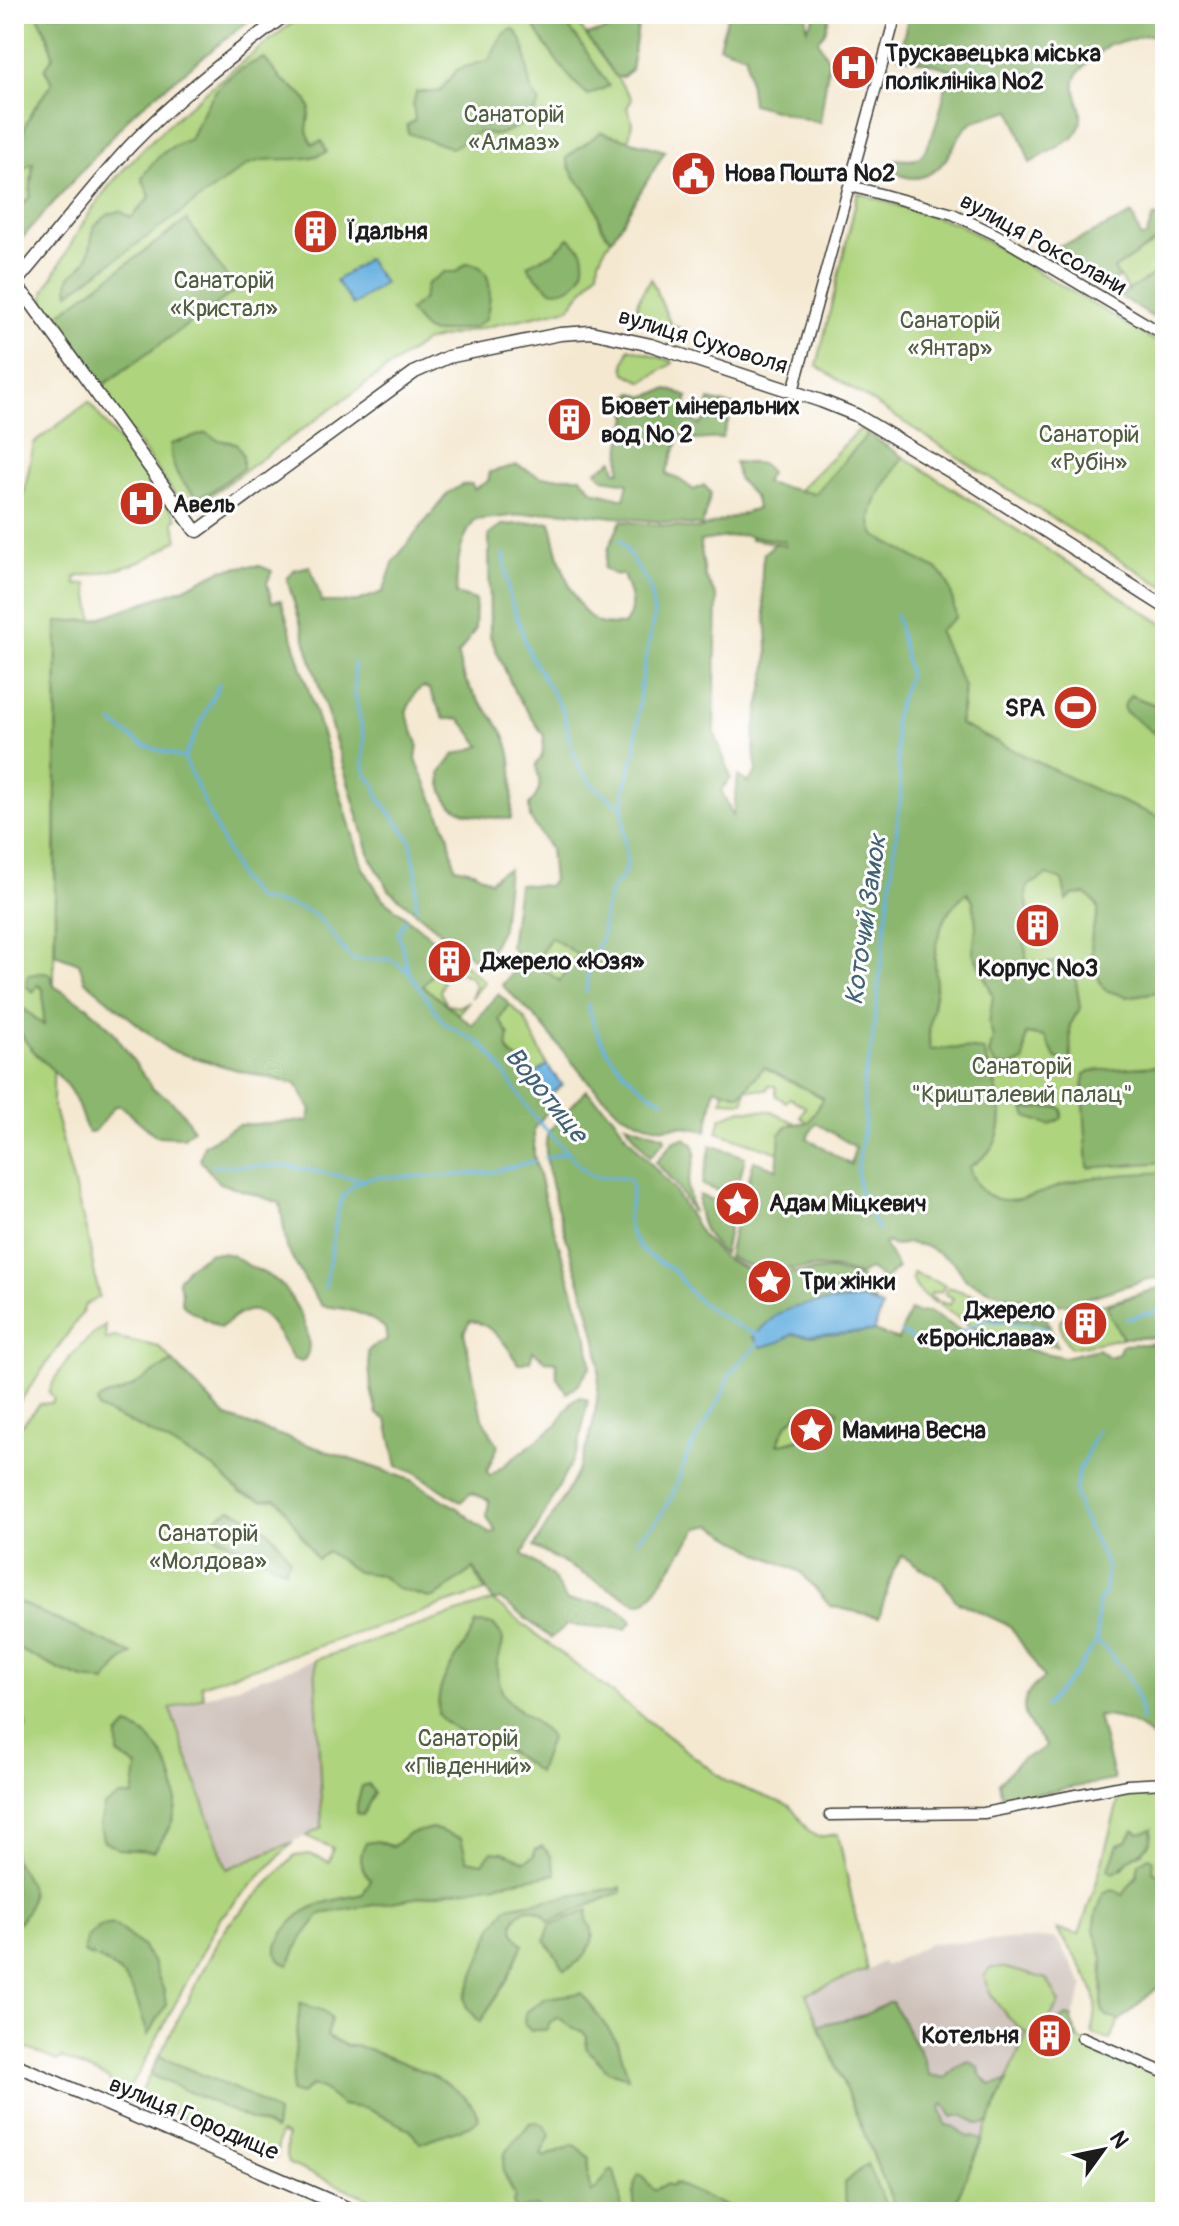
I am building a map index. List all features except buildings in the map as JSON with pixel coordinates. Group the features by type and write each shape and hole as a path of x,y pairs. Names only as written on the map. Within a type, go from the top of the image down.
{"street":[{"path":"14,284 135,141 187,92 286,14"},
{"path":"793,391 896,14"},
{"name":"вулиця Роксолани","path":"851,186 953,214 997,235 1165,335"},
{"name":"вулиця Суховоля","path":"14,284 189,524 198,531 415,372 448,357 478,349 560,334 603,334 651,345 837,406 872,424 1165,607"},
{"path":"830,1815 984,1813 1127,1785 1165,1783"},
{"path":"1082,2037 1165,2073"},
{"name":"вулиця Городище","path":"14,2064 356,2212"}],"shaded area":[{"path":"315,1660 322,1829 227,1869 170,1709"},
{"path":"1057,1940 1084,1986 1071,2021 1079,2039 1029,2029 951,2212 897,2212 806,1994 856,1976 882,1962 885,1966 929,1944"}],"green space":[{"path":"14,14 37,14 48,36 53,56 45,69 52,83 30,114 20,170 33,161 30,197 14,214"},
{"path":"37,14 257,14 133,113 14,247 14,214 30,197 33,163 19,171 20,144 26,124 52,83 45,69 53,56 48,36"},
{"path":"303,14 571,14 632,99 627,108 632,122 629,140 665,151 603,252 598,271 569,308 426,341 187,512 53,323 44,301 44,292 92,209 132,160 203,94"},
{"path":"534,14 560,16 609,86 588,95 563,69 542,39 530,19"},
{"path":"604,14 640,14 631,70 623,77 616,77 586,35 608,30"},
{"path":"728,14 807,14 807,29 816,14 830,14 825,32 818,41 829,61 820,123 752,104 746,55 719,46"},
{"path":"909,14 1165,14 1165,37 1149,35 1109,44 1087,63 1075,82 1081,112 1079,129 1073,138 1030,163 1011,110 973,122 961,133 939,167 915,178 898,174 890,167 896,159 916,159 928,145 950,69 899,56"},
{"name":"Санаторій «Алмаз»","path":"514,29 525,49 531,88 540,103 528,122 498,135 478,133 452,148 408,133 407,125 415,120 413,105 416,92 439,92 458,69 489,60 501,37"},
{"path":"264,58 280,78 304,96 310,107 307,131 312,144 322,141 327,152 247,165 69,293 71,276 87,259 95,225 109,214 120,211 131,218 150,197 142,178 151,165 174,146 190,139 210,99 225,81"},
{"path":"601,132 665,151 612,239 604,230 594,203 566,158"},
{"path":"858,193 958,224 1165,347 1165,587 817,366"},
{"path":"1132,214 1141,237 1146,237 1153,217 1165,216 1165,240 1163,237 1114,269 1119,277 1111,285 1099,282 1055,254 1058,246 1078,240"},
{"name":"Санаторій «Кристал»","path":"187,220 236,290 99,388 54,325 55,317"},
{"path":"1163,237 1165,268 1129,292 1114,269"},
{"path":"569,238 582,251 581,276 565,289 550,290 527,265 552,254"},
{"path":"467,263 476,265 487,276 490,293 486,319 474,327 432,333 424,329 409,311 423,299 427,284 444,272 456,272"},
{"path":"1165,268 1165,325 1119,296"},
{"path":"651,279 671,325 689,332 687,338 642,320 637,304"},
{"path":"629,348 673,363 643,382 626,373 624,365"},
{"path":"668,389 688,397 683,413 699,425 705,420 709,400 734,406 722,438 694,440 680,435 666,474 694,490 704,485 711,493 702,526 557,511 475,520 462,546 456,594 476,600 475,630 458,655 466,681 499,726 508,746 512,778 511,819 463,812 447,799 440,773 454,755 481,746 460,719 444,719 429,689 423,687 416,692 406,712 418,744 416,760 448,833 455,867 473,871 490,881 508,869 502,928 490,951 474,959 390,891 371,859 287,579 294,570 310,566 322,602 355,602 383,592 394,561 448,493 462,485 472,484 474,489 488,481 490,472 517,465 541,477 581,477 593,491 624,499 628,483 604,479 596,471 613,460 616,471 620,471 621,444 628,418 623,400 634,393 643,397"},
{"path":"89,402 177,518 173,521 178,539 129,566 75,577 76,585 87,584 93,620 57,622 53,1105 88,1238 99,1297 85,1305 14,1410 14,518 19,518 34,443"},
{"name":"Санаторій \"Кришталевий палац\"","path":"860,429 1165,625 1165,1236 992,1265 873,1087 962,711 964,687 791,551 776,543 750,539"},
{"path":"206,433 218,440 236,443 243,455 243,468 209,493 198,497 177,474 171,444"},
{"path":"868,434 903,457 874,506 872,527 876,536 938,570 949,586 956,617 938,631 964,687 959,724 1087,786 1165,819 1165,991 1127,997 1105,990 1092,955 1091,940 1098,912 1096,904 1085,894 1072,895 1067,901 1062,880 1047,875 1028,886 1026,894 1029,915 1023,917 1027,965 1069,961 1075,973 1080,1008 1070,1025 1071,1064 1056,1059 1045,1037 1026,1034 1024,1062 1008,1067 997,1066 989,1055 993,1037 989,1024 993,995 973,953 976,926 973,901 967,893 948,913 938,939 936,990 929,1036 930,1050 983,1050 995,1082 1001,1114 999,1130 994,1144 969,1167 978,1186 989,1196 1003,1200 1019,1199 1084,1179 1165,1172 1165,1277 1148,1279 1068,1304 1046,1305 991,1291 966,1280 954,1262 925,1246 908,1243 884,1244 898,1268 884,1280 870,1269 860,1275 832,1268 778,1270 755,1267 728,1257 736,1220 752,1214 755,1207 755,1198 746,1189 754,1161 777,1169 780,1134 789,1125 809,1122 823,1098 764,1067 740,1095 715,1088 707,1131 646,1124 620,1113 588,1081 537,1019 502,985 514,971 518,957 510,946 518,884 548,886 553,881 550,849 530,818 529,805 539,786 536,765 542,756 544,736 515,693 490,636 489,535 502,525 551,522 566,578 581,606 599,623 624,625 631,606 628,588 623,575 613,574 604,568 609,547 621,521 698,529 757,509 755,498 738,479 735,462 763,464 770,473 764,483 815,494","holes":["741,535 784,541 785,546 776,543 764,553 762,591 768,653 754,739 757,771 748,783 738,776 733,816 721,790 731,778 714,731 717,598 705,576 700,541","551,937 578,955 560,981 534,963","816,1123 855,1147 851,1165 807,1138"]},
{"path":"260,566 272,571 267,583 272,602 281,600 363,868 383,899 450,952 423,986 472,1025 498,994 509,1004 499,1019 509,1035 509,1052 534,1073 551,1100 552,1105 534,1129 534,1155 588,1338 591,1366 578,1385 567,1393 557,1377 556,1362 546,1361 533,1351 530,1361 518,1364 504,1343 478,1322 470,1321 464,1332 482,1418 498,1446 487,1471 490,1476 557,1425 572,1401 580,1397 588,1400 578,1450 523,1554 552,1576 567,1601 611,1606 632,1622 626,1629 568,1624 551,1638 500,1599 493,1601 474,1568 434,1598 429,1598 398,1589 380,1575 357,1572 328,1552 317,1559 280,1502 241,1493 213,1467 98,1409 97,1402 103,1397 128,1389 173,1362 226,1417 411,1480 457,1508 490,1534 496,1532 487,1517 489,1500 471,1493 461,1502 416,1473 397,1466 387,1420 377,1414 371,1389 368,1351 376,1344 387,1341 385,1328 355,1312 322,1306 287,1248 280,1203 219,1183 200,1160 204,1145 238,1125 308,1121 311,1110 296,1084 169,1050 85,981 79,963 55,954 57,622 94,620 185,588 221,570"},
{"path":"1130,695 1165,709 1165,739 1125,711 1123,707"},
{"path":"551,937 578,955 560,981 534,964"},
{"path":"450,952 485,982 471,998 476,986 469,976 458,972 444,978 440,992 447,1004 458,1007 469,1001 458,1014 422,986"},
{"path":"46,972 51,975 54,986 88,1007 112,1030 153,1089 183,1113 193,1129 184,1137 156,1136 121,1106 115,1106 96,1130 89,1133 74,1097 59,1076 32,1050 18,1029 14,1015 23,1008 44,1025 43,989 38,985 33,992 26,986 28,975"},
{"path":"509,1004 525,1019 547,1065 534,1075 513,1058 506,1045 498,1019"},
{"path":"1165,1065 1165,1162 1088,1168 1083,1088 1085,1074"},
{"path":"764,1067 823,1098 809,1123 800,1117 805,1107 790,1098 786,1102 776,1096 776,1086 768,1086 767,1090 746,1089 744,1102 722,1101 724,1090 740,1095"},
{"path":"586,1090 612,1115 674,1190 703,1237 724,1258 744,1268 768,1274 831,1270 860,1277 875,1303 864,1300 778,1315 753,1337 779,1342 793,1334 808,1336 874,1331 898,1340 910,1310 929,1312 975,1339 1064,1357 1098,1349 1109,1357 1118,1354 1122,1345 1165,1343 1165,1751 1135,1725 1118,1718 1098,1716 1114,1780 1002,1800 999,1782 1022,1758 1036,1754 1046,1745 1031,1728 1024,1711 1028,1694 1044,1678 1010,1626 956,1601 943,1582 902,1556 894,1569 879,1617 830,1606 801,1572 760,1554 712,1525 698,1528 652,1595 638,1604 534,1547 581,1462 592,1427 599,1378 596,1342 589,1312 549,1174 546,1148 549,1131","holes":["824,1403 838,1410 822,1429 804,1438 778,1444 784,1429 801,1411"]},
{"path":"1059,1107 1062,1118 1050,1125 1027,1117 1024,1109"},
{"path":"742,1110 771,1111 795,1123 780,1134 779,1153 717,1132 721,1118"},
{"path":"626,1124 664,1136 665,1140 650,1157"},
{"path":"684,1138 691,1142 696,1153 688,1186 693,1213 656,1162 674,1141"},
{"path":"711,1145 745,1157 738,1187 725,1193 702,1185"},
{"path":"699,1195 721,1203 725,1214 731,1219 724,1254 703,1228"},
{"path":"209,1253 232,1255 284,1287 297,1308 307,1334 309,1346 301,1362 293,1359 262,1314 244,1312 220,1328 184,1305 178,1280 187,1268"},
{"path":"913,1273 945,1285 941,1292 931,1293 930,1297 938,1301 936,1303 916,1287"},
{"path":"1165,1286 1165,1337 1123,1338 1071,1348 1061,1332 1060,1321 1065,1316"},
{"path":"1165,1286 1165,1337 1123,1338 1107,1305"},
{"path":"948,1287 1047,1319 1057,1346 977,1330 939,1305 941,1302 950,1305 953,1298 945,1294"},
{"path":"969,1295 1047,1319 1050,1326 1038,1322 995,1319 971,1309"},
{"name":"Санаторій «Молдова»","path":"105,1325 106,1340 114,1337 159,1347 226,1417 411,1480 434,1500 485,1591 201,1685 204,1697 170,1709 227,1869 293,1842 220,1918 126,2092 111,2085 109,2079 62,2058 57,2061 14,2043 14,1434 40,1404 51,1403 54,1399 49,1392 65,1363"},
{"path":"824,1403 838,1410 829,1423 813,1434 778,1445 784,1429 794,1416"},
{"path":"231,1509 271,1534 290,1559 285,1570 217,1537 213,1530 218,1517"},
{"path":"14,1600 132,1654 105,1682 62,1671 14,1647"},
{"name":"Санаторій «Південний»","path":"493,1601 727,1782 790,1806 808,1830 818,1837 838,1834 867,1970 806,1994 897,2212 400,2212 289,2164 286,2156 287,2136 280,2133 276,2158 144,2100 141,2092 229,1924 295,1856 310,1854 329,1862 333,1848 306,1836 322,1828 315,1660"},
{"path":"476,1623 493,1624 503,1639 497,1667 504,1695 550,1738 538,1772 500,1747 456,1729 438,1714 444,1679"},
{"path":"22,1712 26,1727 21,1737 14,1739 14,1713"},
{"path":"127,1726 138,1730 158,1748 175,1786 174,1817 154,1851 118,1849 103,1840 100,1825 104,1806 120,1796 133,1796 137,1767 118,1754 118,1736"},
{"path":"368,1784 374,1793 363,1815 357,1813 357,1804 362,1786"},
{"path":"1165,1792 1165,1981 1120,2020 1110,2040 1093,2034 1094,1994 1086,1974 1057,1930 1079,1934 1120,1795","holes":["1152,1829 1143,1852 1130,1858 1122,1870 1109,1870 1118,1845"]},
{"path":"432,1828 461,1838 467,1860 483,1863 492,1851 525,1861 542,1846 551,1856 556,1874 321,1914 300,1941 289,1965 280,1961 277,1952 279,1940 302,1913 321,1904 363,1894 371,1879 364,1872 361,1862 366,1843 377,1841 392,1847 408,1834"},
{"path":"1152,1829 1152,1836 1145,1848 1118,1871 1113,1873 1108,1870 1118,1845 1127,1841 1133,1830 1140,1833"},
{"path":"1149,1857 1153,1860 1152,1871 1165,1877 1165,1981 1120,2020 1107,2017 1102,2010 1103,1958 1094,1930 1097,1912 1104,1892 1113,1889 1123,1895 1137,1875 1139,1863"},
{"path":"14,1859 29,1884 31,1897 23,1917 14,1925"},
{"path":"621,1887 621,1892 549,1922 534,1909 520,1914 513,1927 515,1936 523,1944 507,1980 480,2022 466,2006 465,1997 493,1927 507,1907"},
{"path":"588,1910 592,1942 579,1961 565,1970 545,1940 550,1925"},
{"path":"114,1924 142,1946 153,1963 164,1991 166,2005 148,2035 134,1994 121,1975 84,1953 87,1937 101,1926"},
{"path":"991,1968 1005,1968 1047,1979 1060,2003 1045,2025 1165,2076 1165,2212 951,2212 1027,2033 1013,2022 990,1992 984,1976"},
{"path":"582,1993 618,2043 628,2077 608,2071 586,2048 587,2037 582,2031 558,2017 547,2030 531,2030 524,2023 525,2013 545,1998"},
{"path":"892,2002 929,2075 946,2078 957,2066 969,2061 979,2067 980,2074 990,2085 1007,2081 989,2123 979,2124 962,2115 952,2117 944,2104 940,2108 946,2125 955,2127 967,2137 973,2136 982,2141 951,2212 897,2212 819,2025 865,2015"},
{"path":"300,2003 324,2011 331,2019 327,2036 347,2046 356,2045 407,2064 445,2082 472,2105 479,2119 471,2125 420,2143 410,2129 367,2109 342,2105 312,2085 300,2095 291,2092"},
{"path":"1066,2016 1072,2017 1079,2039 1058,2031 1060,2020"},
{"path":"159,2056 246,2094 277,2113 275,2130 150,2075"},
{"path":"530,2123 545,2126 550,2135 541,2154 544,2157 574,2145 590,2158 588,2177 591,2193 611,2170 614,2172 621,2197 621,2212 542,2212 536,2207 516,2210 513,2203 515,2196 503,2171 505,2153"},
{"path":"867,2164 889,2212 846,2212 845,2183"},
{"path":"639,2174 655,2190 675,2183 739,2212 636,2212 634,2193"}],"water":[{"path":"367,259 384,283 353,305 336,281"},
{"path":"547,1065 562,1085 550,1096 534,1075"},
{"path":"864,1300 882,1307 874,1331 808,1336 793,1334 762,1347 753,1337 786,1310 819,1303"}],"waterway":[{"path":"586,992 589,965 602,936 605,909 612,888 623,876 627,864 623,819 625,787 635,753 640,690 654,616 650,587 620,540"},
{"path":"504,553 509,595 530,655 563,711 571,747 581,770 591,784 624,809"},
{"name":"Коточий Замок","path":"878,1230 860,1193 857,1171 865,1122 863,1082 871,1053 901,793 894,718 909,674 896,614"},
{"path":"354,663 355,695 364,739 366,775 410,839 416,869 416,908"},
{"name":"Воротище","path":"219,684 184,758 240,880 258,900 290,905 314,915 352,960 391,959 409,972 444,1023 478,1042 492,1055 534,1117 587,1173 630,1180 629,1228 641,1249 674,1271 704,1304 730,1322 758,1335"},
{"path":"112,723 141,744 183,758"},
{"path":"405,920 398,933 409,972"},
{"path":"588,1004 598,1035 615,1062 637,1084 664,1101"},
{"path":"545,1158 568,1152"},
{"path":"325,1287 338,1210 343,1196 356,1183 374,1177 492,1172 534,1161"},
{"path":"212,1166 286,1166 363,1180"},
{"name":"Воротище","path":"1126,1319 1165,1309"},
{"name":"Воротище","path":"901,1333 916,1340 944,1341 984,1320 1049,1328"},
{"path":"637,1540 658,1519 673,1494 688,1453 721,1397 731,1372 760,1342"},
{"path":"1097,1430 1078,1473 1075,1493 1080,1511 1107,1566 1104,1595 1097,1604 1097,1641 1128,1676 1138,1697 1142,1721"},
{"path":"1045,1707 1075,1673 1097,1641"}],"place":[{"name":"Трускавецька міська поліклініка №2","path":"854,67"},
{"name":"Нова Пошта №2","path":"693,173"},
{"name":"Їдальня","path":"316,231"},
{"name":"Бювет мінеральних вод № 2","path":"570,420"},
{"name":"Авель","path":"142,504"},
{"name":"SPA","path":"1076,708"},
{"name":"Корпус №3","path":"1038,926"},
{"name":"Джерело «Юзя»","path":"450,961"},
{"name":"Адам Міцкевич","path":"738,1203"},
{"name":"Три жінки","path":"769,1281"},
{"name":"Джерело «Броніслава»","path":"1086,1324"},
{"name":"Мамина Весна","path":"811,1430"},
{"name":"Котельня","path":"1050,2035"}],"park label":[{"name":"Санаторій «Янтар»","path":"950,334"},
{"name":"Санаторій «Рубін»","path":"1089,448"}]}
